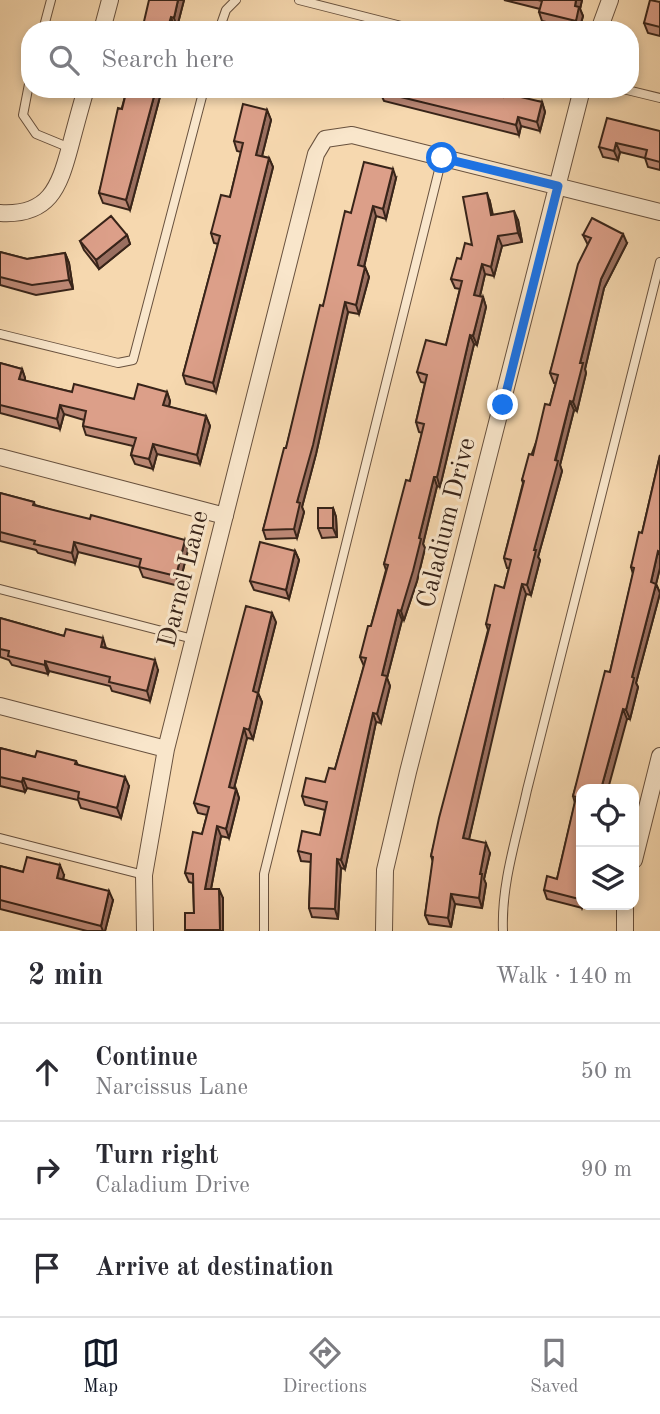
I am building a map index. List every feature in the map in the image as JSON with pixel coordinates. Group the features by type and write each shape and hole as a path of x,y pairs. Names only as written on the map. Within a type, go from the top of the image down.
{"street":[{"path":"104,21 110,0"},
{"path":"602,21 610,0"},
{"path":"0,213 14,214 34,209 47,200 58,186 84,98"},
{"name":"Caladium Drive","path":"384,931 385,870 408,772 580,98"},
{"name":"Darnel Lane","path":"145,931 144,875 166,749 316,154 325,139 352,135 442,158"},
{"path":"442,158 660,212"},
{"path":"0,457 225,516"},
{"path":"0,706 166,749"},
{"path":"637,847 660,756"},
{"path":"625,910 625,931"}],"lane":[{"path":"45,21 51,0"},
{"path":"222,21 226,10 236,0"},
{"path":"299,0 382,21"},
{"path":"639,93 660,99"},
{"path":"26,98 23,114 36,134 70,148"},
{"path":"0,334 118,363 133,360 202,98"},
{"path":"264,931 264,874 442,158"},
{"path":"503,931 502,914 510,864 527,790 660,262"},
{"path":"0,589 193,639"},
{"path":"0,838 144,875"}],"building":[{"path":"149,0 178,0 174,18 171,17 170,21 144,21"},
{"path":"538,0 576,0 575,6 579,7 576,21 539,12 542,1"},
{"path":"650,0 660,2 660,27 644,23"},
{"path":"125,98 154,98 126,200 99,193 118,108 122,109"},
{"path":"405,98 525,98 542,102 537,122 518,117 516,125"},
{"path":"243,104 267,110 256,155 269,158 213,383 183,375 220,236 211,233 221,195 230,197 243,143 234,141"},
{"path":"607,118 660,131 660,162 645,158 647,150 616,143 614,151 599,147"},
{"path":"364,162 393,169 383,209 373,206 358,265 365,267 356,305 345,302 313,445 297,502 300,503 294,529 263,530 286,448 320,305 323,306 345,211 351,213"},
{"path":"487,193 491,215 514,211 518,233 498,236 491,267 482,264 474,295 483,297 473,336 470,335 413,571 401,611 398,610 382,675 387,676 377,714 373,713 341,860 337,859 335,909 309,908 311,854 298,851 302,831 320,835 327,802 302,796 306,778 325,782 329,768 335,769 366,658 360,657 388,565 384,564 406,480 410,481 424,424 416,422 427,375 417,372 426,340 446,345 462,281 451,279 465,243 472,245 463,197"},
{"path":"111,216 127,235 96,260 80,241"},
{"path":"592,218 623,234 601,279 580,363 583,363 555,460 558,461 527,585 522,584 463,838 486,843 479,898 451,894 448,918 425,915 431,856 439,818 490,625 486,624 495,585 504,588 511,560 504,558 524,481 522,480 529,454 533,455 545,404 550,405 558,375 550,373 578,264 591,238 583,235"},
{"path":"0,252 27,259 65,253 69,280 32,285 0,277"},
{"path":"0,363 22,369 19,379 72,392 74,384 134,399 138,384 167,392 163,405 206,416 197,455 153,444 149,459 131,455 136,438 83,426 86,411 60,405 57,419 0,405"},
{"path":"660,455 660,552 658,551 651,582 656,584 626,710 623,709 602,784 576,784 605,671 610,672 634,568 631,567 639,532 642,533"},
{"path":"0,493 34,502 33,505 90,519 91,515 185,540 176,576 139,567 141,559 74,542 72,553 0,532"},
{"path":"318,508 333,508 333,528 318,528"},
{"path":"260,542 295,551 286,590 250,581"},
{"path":"246,606 272,613 253,691 258,693 249,730 244,728 229,787 236,789 226,829 217,826 205,889 219,889 220,930 185,930 185,913 194,913 193,874 185,873 193,832 202,834 209,807 194,803"},
{"path":"0,618 64,636 66,629 103,638 101,647 155,660 147,691 109,682 110,677 45,661 45,665 8,656 9,651 0,649"},
{"path":"0,748 35,757 37,751 125,777 117,808 78,798 79,792 23,778 22,782 0,777"},
{"path":"576,797 576,898 544,890 547,876 557,879"},
{"path":"27,857 60,865 57,878 109,891 101,926 0,900 0,866 23,872"}],"route":[{"path":"442,158 558,186 503,405"}]}
